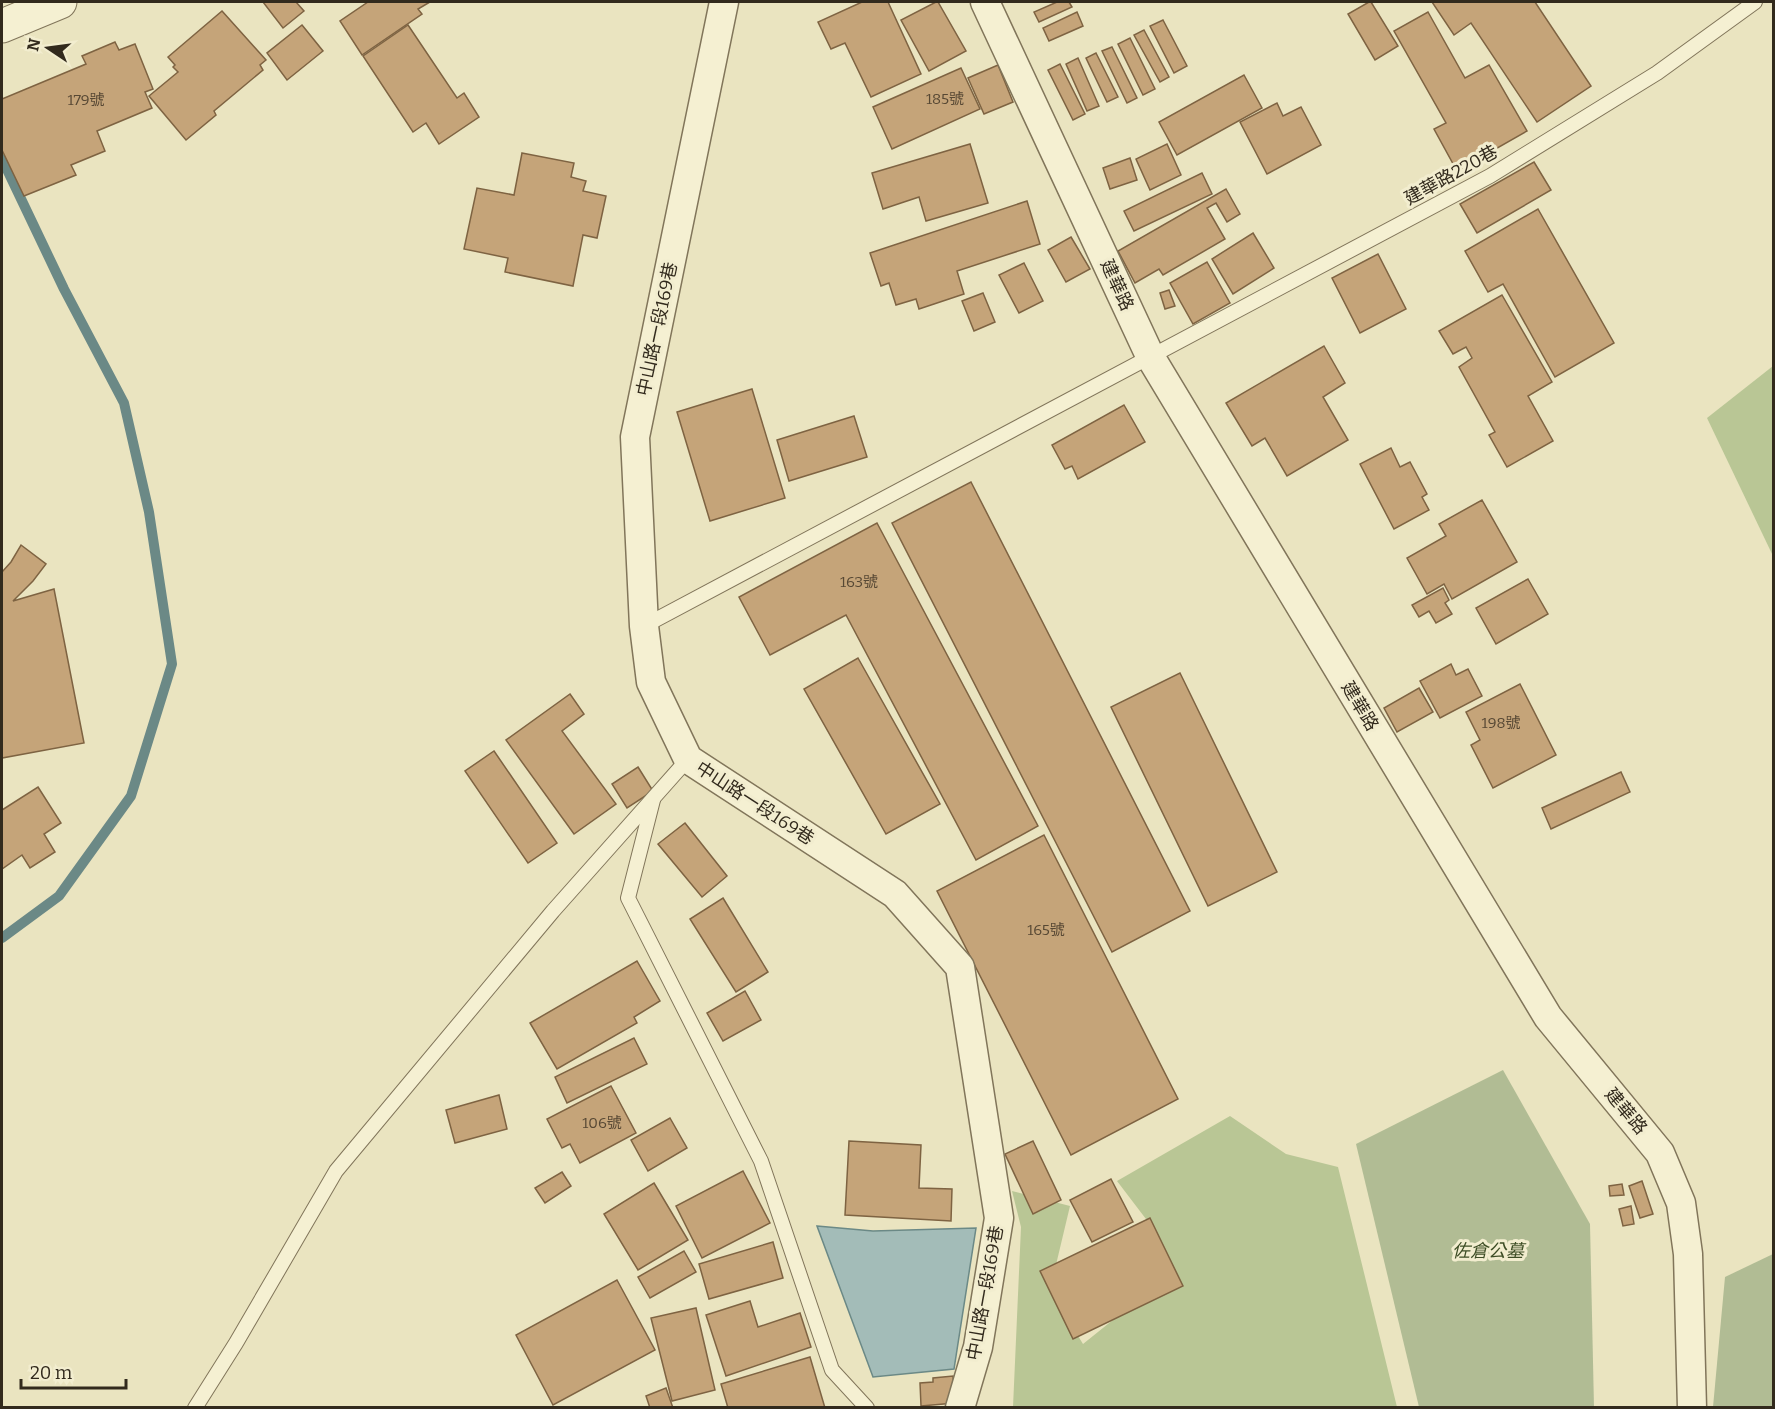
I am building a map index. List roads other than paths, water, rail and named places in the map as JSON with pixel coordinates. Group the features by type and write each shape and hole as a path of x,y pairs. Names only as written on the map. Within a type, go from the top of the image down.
{"street":[{"path":"2,26 60,2"},
{"name":"中山路一段169巷","path":"724,2 635,436 644,626 651,682 688,759 895,894 960,967 999,1218 978,1347 960,1407"},
{"name":"建華路","path":"985,2 1151,358 1548,1017 1660,1153 1681,1203 1688,1254 1692,1407"}],"lane":[{"name":"建華路220巷","path":"644,626 1490,176 1657,73 1755,2"},
{"path":"195,1407 236,1343 336,1171 553,911 688,759"},
{"path":"653,798 628,898 761,1161 832,1370 867,1407"}],"water":[{"path":"817,1226 873,1231 976,1228 954,1369 873,1377"}],"waterway":[{"path":"2,159 64,289 124,403 149,512 172,664 131,796 59,896 2,938"}],"park label":[{"name":"佐倉公墓","path":"1488,1251"}]}
